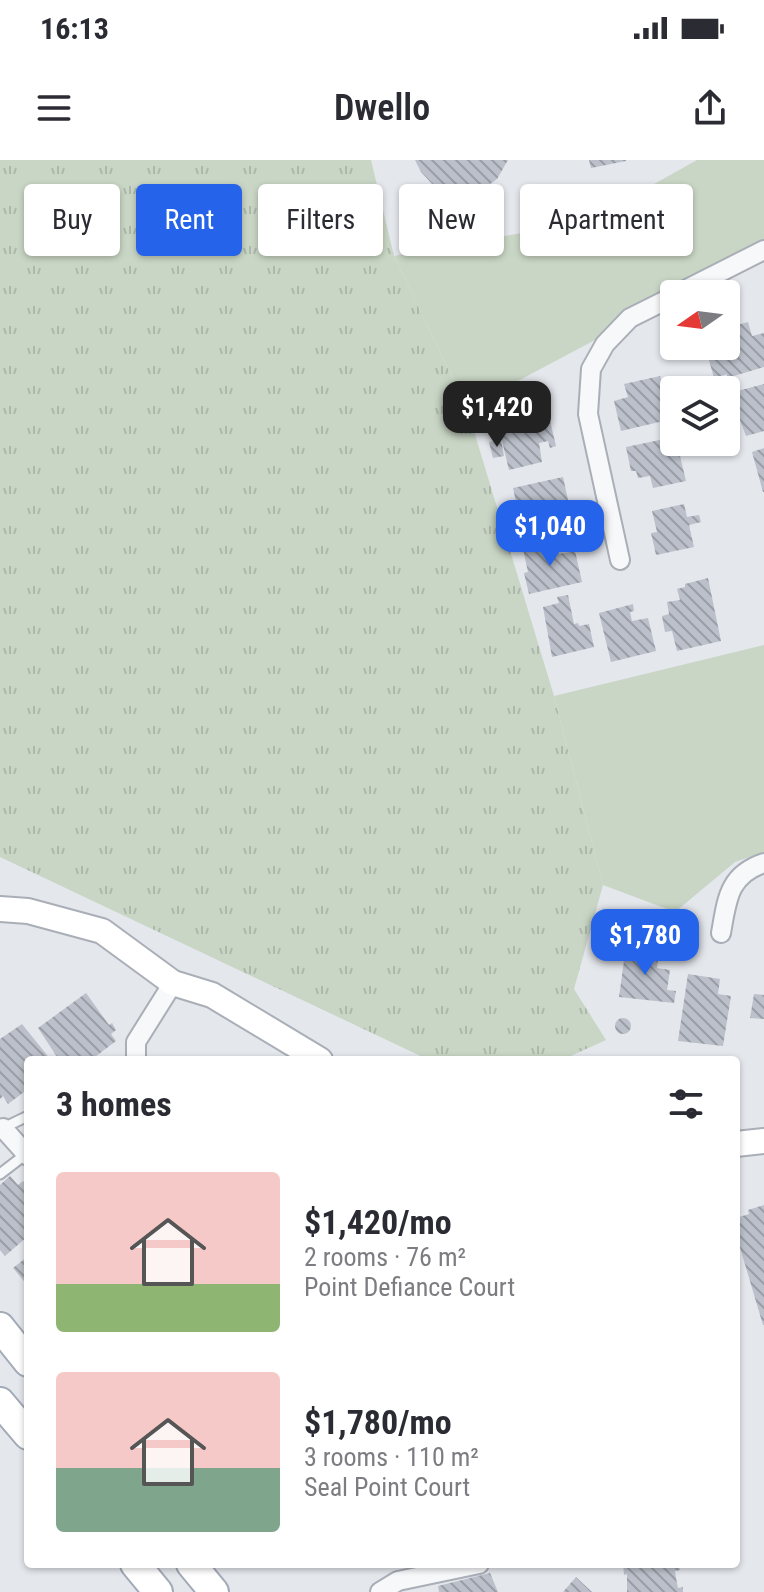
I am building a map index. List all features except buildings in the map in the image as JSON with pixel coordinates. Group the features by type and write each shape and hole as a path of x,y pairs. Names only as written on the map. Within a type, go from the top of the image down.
{"main road":[{"path":"0,1327 24,1357"},
{"path":"0,1402 24,1430"},
{"path":"138,1568 158,1592"},
{"path":"194,1568 214,1592"}],"street":[{"path":"705,280 764,250"},
{"path":"620,560 588,414 591,369 605,344 630,318 660,303"},
{"path":"721,933 729,889 749,868 764,863"},
{"path":"0,909 28,911 102,931 173,983 212,995 313,1056"},
{"path":"136,1056 136,1042 173,983"},
{"path":"2,1127 24,1152"},
{"path":"740,1144 764,1141"},
{"path":"380,1592 465,1568"}],"lane":[{"path":"2,1127 24,1118"},
{"path":"0,1174 24,1157"}],"green space":[{"path":"0,160 371,160 377,184 258,184 258,256 383,256 383,210 394,256 467,408 554,696 603,885 574,989 606,1040 571,1056 421,1056 0,857"},
{"path":"697,160 764,160 764,250 708,280 660,280 660,305 467,408 394,256 504,256 504,236 520,233 520,256 693,256 693,184 654,184"},
{"path":"764,645 764,852 735,862 675,912 603,885 554,696"}]}
